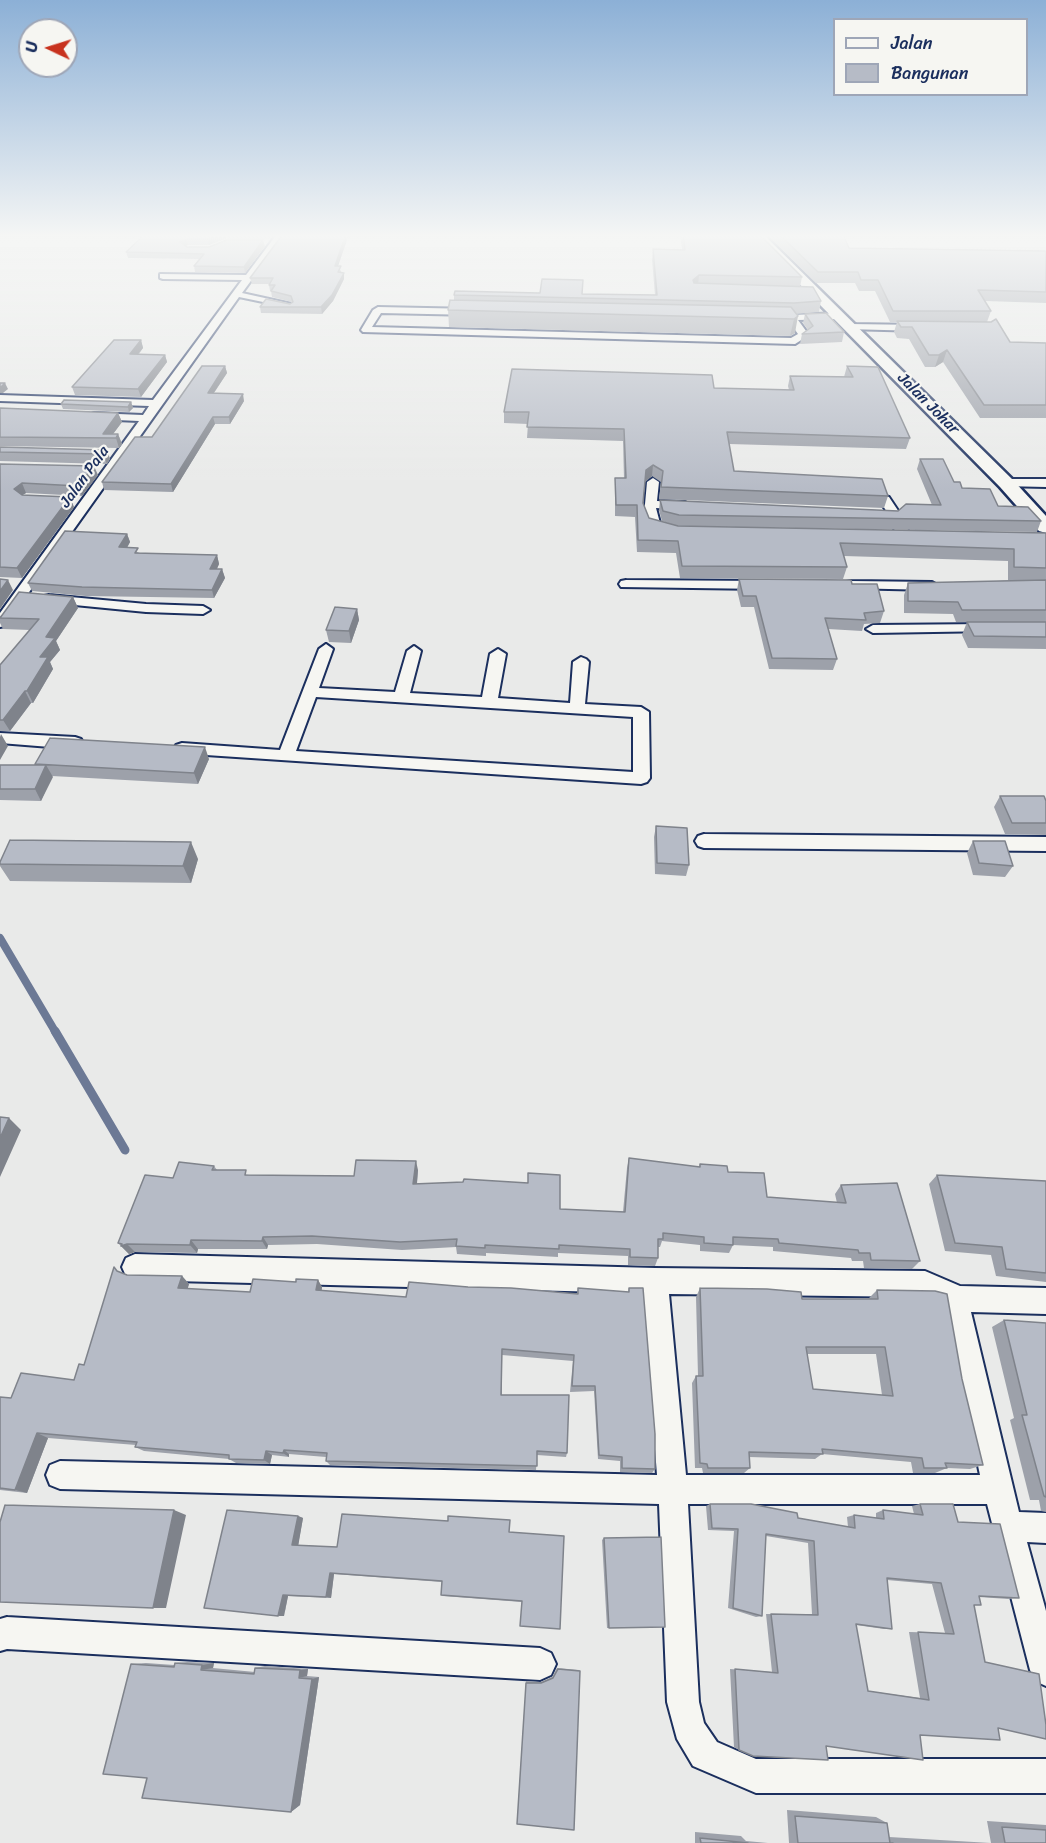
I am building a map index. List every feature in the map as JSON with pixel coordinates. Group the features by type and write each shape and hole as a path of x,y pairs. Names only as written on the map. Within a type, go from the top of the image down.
{"street":[{"name":"Jalan Pala","path":"1,620 88,502 104,470 147,418 218,320"},
{"path":"372,320 366,330 795,340 796,337 804,335 793,320"},
{"path":"810,320 928,328"},
{"name":"Jalan Johar","path":"843,320 1006,483 1046,527"},
{"path":"0,398 156,403"},
{"path":"81,416 147,418"},
{"path":"653,482 650,515 657,528 688,532"},
{"path":"1006,483 1046,483"},
{"path":"885,500 889,514 904,536"},
{"path":"67,501 88,502"},
{"path":"650,504 697,506"},
{"path":"9,583 23,590 146,608 202,610"},
{"path":"626,584 777,585"},
{"path":"835,585 952,586"},
{"path":"873,628 1000,628"},
{"path":"286,756 326,649"},
{"path":"401,698 414,651"},
{"path":"489,703 498,654"},
{"path":"577,708 581,662"},
{"path":"167,748 640,778 641,712 310,692"},
{"path":"0,738 95,744"},
{"path":"704,841 1046,844"},
{"path":"135,1267 655,1281 925,1284 948,1292 955,1299 998,1489 1046,1670"},
{"path":"655,1281 673,1490 683,1702 689,1727 705,1754 756,1776 1046,1776"},
{"path":"955,1299 1046,1301"},
{"path":"60,1475 673,1490 998,1489"},
{"path":"1008,1527 1046,1528"},
{"path":"0,1635 19,1634 540,1664"}],"building":[{"path":"809,320 833,320 844,332 802,334 813,326"},
{"path":"997,320 1010,342 1046,343 1046,405 984,405 947,350 939,355 929,355 912,327 901,327 897,321 991,322"},
{"path":"114,340 141,340 130,354 165,355 138,389 72,387"},
{"path":"202,366 225,366 208,393 243,394 229,417 213,417 171,484 102,482 135,437 152,437"},
{"path":"847,366 878,367 910,438 727,432 734,471 882,479 888,496 661,487 663,471 653,465 646,470 643,503 649,518 678,526 1046,533 1046,568 1014,567 1014,549 840,543 847,567 682,566 678,541 638,540 637,505 616,505 615,478 626,478 624,429 527,427 529,412 504,412 512,369 712,375 714,388 794,390 790,376 853,377"},
{"path":"64,400 131,402 128,407 61,404"},
{"path":"0,408 118,413 103,434 118,434 116,438 0,437"},
{"path":"0,447 107,450 103,454 0,452"},
{"path":"920,459 943,459 954,482 960,482 962,488 990,489 998,506 1028,507 1041,521 679,515 663,511 660,500 898,511 906,504 941,505"},
{"path":"0,464 94,466 78,486 22,483 14,489 22,495 70,497 17,568 0,567"},
{"path":"65,531 127,534 119,547 138,548 135,553 217,555 210,569 222,569 212,590 82,587 28,583"},
{"path":"0,579 8,580 0,591"},
{"path":"739,579 851,580 852,584 877,584 884,611 864,613 866,620 825,618 837,659 772,658 756,596 743,596"},
{"path":"1046,580 1046,610 962,610 958,602 908,601 908,583"},
{"path":"19,592 73,597 46,637 55,638 40,657 48,657 27,691 3,720 0,720 0,665 39,619 0,618"},
{"path":"335,607 357,609 349,631 326,630"},
{"path":"967,622 1046,622 1046,637 974,636"},
{"path":"50,738 205,747 194,773 35,764"},
{"path":"0,765 46,765 35,789 0,789"},
{"path":"1000,796 1044,796 1046,823 1012,823"},
{"path":"656,826 687,828 689,865 657,863"},
{"path":"10,840 191,842 183,866 0,864"},
{"path":"973,841 1005,841 1013,866 979,863"},
{"path":"0,1117 9,1118 0,1138"},
{"path":"629,1158 700,1167 700,1164 727,1166 728,1172 764,1173 767,1197 846,1203 841,1185 897,1183 920,1261 871,1260 870,1253 859,1253 858,1250 779,1243 778,1239 733,1237 733,1245 704,1243 704,1237 663,1233 663,1239 658,1239 658,1258 630,1257 630,1249 559,1245 559,1249 485,1245 485,1248 456,1246 457,1239 400,1242 312,1236 263,1237 262,1241 191,1240 190,1245 127,1244 121,1246 122,1244 118,1243 145,1175 173,1178 179,1162 214,1166 212,1170 246,1170 245,1175 354,1176 356,1160 416,1161 413,1184 463,1182 464,1179 528,1183 528,1173 560,1175 560,1209 625,1212"},
{"path":"937,1175 1046,1181 1046,1273 1006,1269 1002,1247 955,1243"},
{"path":"114,1267 117,1271 127,1275 182,1276 178,1288 250,1292 253,1279 296,1282 296,1279 318,1280 316,1290 406,1297 409,1282 578,1294 578,1288 629,1292 629,1288 643,1288 655,1434 655,1469 622,1468 622,1457 599,1455 595,1386 572,1386 574,1355 502,1349 501,1395 569,1395 567,1453 537,1451 537,1466 326,1461 327,1453 284,1450 283,1453 266,1451 264,1460 229,1459 229,1455 135,1447 137,1442 37,1433 15,1490 0,1488 0,1397 11,1398 21,1373 74,1380 79,1364 84,1365"},
{"path":"700,1288 801,1292 802,1299 878,1299 877,1290 935,1291 947,1294 962,1379 983,1465 945,1463 947,1468 924,1468 922,1458 822,1449 823,1454 749,1452 750,1468 708,1468 707,1464 700,1463 696,1376 703,1376","holes":["806,1347 885,1347 893,1396 813,1389"]},
{"path":"1004,1320 1046,1323 1046,1497 1022,1415 1027,1415"},
{"path":"710,1504 751,1504 797,1513 798,1518 855,1528 854,1515 884,1519 883,1510 923,1515 920,1504 953,1504 958,1522 1000,1524 1019,1598 979,1596 981,1605 974,1605 985,1662 1039,1674 1046,1739 998,1728 1000,1740 920,1735 923,1760 826,1746 828,1760 753,1756 739,1750 735,1669 778,1673 771,1614 818,1615 814,1541 766,1534 762,1616 733,1608 738,1529 712,1528","holes":["887,1578 941,1583 954,1634 918,1632 929,1700 868,1691 856,1624 892,1629"]},
{"path":"5,1505 174,1510 153,1608 0,1602 0,1522"},
{"path":"227,1510 298,1516 292,1545 337,1547 342,1514 448,1521 448,1516 510,1520 509,1532 564,1536 560,1629 520,1626 522,1601 441,1595 442,1581 330,1573 326,1597 283,1595 278,1616 204,1608"},
{"path":"661,1537 665,1627 609,1628 604,1538"},
{"path":"175,1663 202,1665 201,1670 254,1674 255,1668 300,1670 299,1678 312,1679 291,1812 142,1798 147,1778 103,1774 131,1664 174,1667"},
{"path":"558,1669 580,1671 574,1830 517,1824 526,1683 541,1683 553,1678"},
{"path":"795,1816 887,1823 890,1843 798,1843"},
{"path":"1002,1827 1046,1830 1046,1843 1005,1843"},
{"path":"700,1838 748,1843 701,1843"}],"waterway":[{"path":"0,938 56,1033"},
{"path":"55,1031 125,1150"}]}
